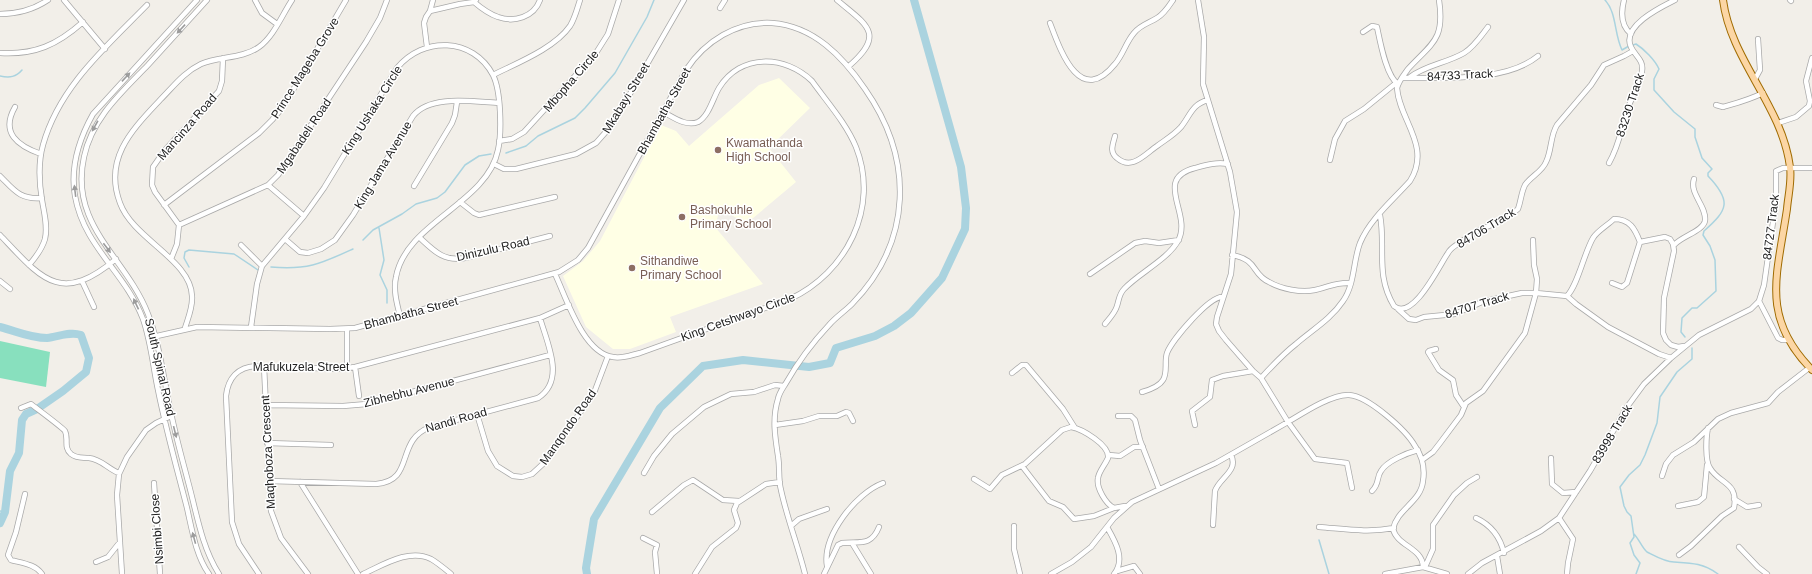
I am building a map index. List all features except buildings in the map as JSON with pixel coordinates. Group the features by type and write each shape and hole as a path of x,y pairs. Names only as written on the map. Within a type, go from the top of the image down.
{"main road":[{"path":"1724,0 1726,15 1732,37 1763,93 1778,123 1785,143 1790,168 1789,188 1776,291 1778,316 1787,340 1797,354 1811,369"}],"street":[{"path":"0,14 25,12 48,0"},
{"path":"64,0 104,49"},
{"name":"South Spinal Road","path":"198,0 93,114 81,140 74,174 76,201 81,218 89,236 133,298 142,319 148,338 164,419 195,540 202,562 209,574"},
{"name":"South Spinal Road","path":"207,0 109,106 97,122 86,145 82,172 82,186 86,209 94,229 131,280 149,315 155,336 171,416 201,532 210,557 219,574"},
{"path":"256,0 262,13 277,24"},
{"path":"185,328 192,298 191,287 182,271 145,237 125,215 119,201 115,183 117,161 123,145 130,134 177,82 188,72 199,66 223,58 246,53 256,48 268,38 292,0"},
{"name":"Prince Mageba Grove","path":"164,205 258,133 272,120 282,107 346,0"},
{"name":"Mgabadeli Road","path":"179,225 268,184 284,169 362,49 380,18 387,0"},
{"path":"426,47 424,23 430,11 433,0"},
{"path":"430,11 475,1 498,17 512,19 529,14 534,10 540,0"},
{"path":"493,75 548,46 560,37 573,20 580,0"},
{"name":"Mbopha Circle","path":"500,140 512,139 524,132 584,68 603,42 612,23 619,0"},
{"name":"Mkabayi Street","path":"494,164 504,168 516,169 576,154 596,143 612,125 684,0"},
{"path":"720,8 725,0"},
{"path":"837,0 861,20 869,33 869,42 865,51 849,66"},
{"path":"1050,23 1066,61 1083,78 1096,80 1102,77 1115,64 1134,32 1142,25 1161,15 1173,0"},
{"path":"1198,0 1204,37 1203,80 1228,164 1237,212 1231,274 1217,317 1217,328 1252,371 1261,378 1288,422 1315,459 1347,463 1352,488"},
{"path":"1330,160 1335,139 1346,121 1397,84 1429,49 1435,40 1441,21 1439,0"},
{"path":"1624,0 1622,16 1625,27 1631,34 1639,23 1655,11 1675,0"},
{"path":"29,265 38,254 45,238 46,226 40,171 41,154 50,124 64,96 76,80 147,5"},
{"path":"0,53 16,54 45,47 62,39 82,22"},
{"name":"Bhambatha Street","path":"148,338 185,328 202,326 347,329 555,274 578,260 588,248 686,70 700,52 712,41 747,25 786,25 805,32 827,45 849,66 881,112 895,147 900,178 896,226 884,260 870,282 852,304 827,327 801,359 777,400 774,425 780,482 805,574"},
{"path":"1261,378 1290,349 1313,331 1340,306 1348,293 1361,241 1371,225 1410,181 1415,171 1417,163 1416,145 1398,93 1397,84 1385,59 1377,27 1372,26 1363,32"},
{"path":"1410,77 1471,48 1488,27"},
{"name":"83230 Track","path":"1609,163 1618,147 1628,108 1642,72 1639,57 1633,51 1630,44 1631,34"},
{"path":"1755,79 1760,70 1758,39"},
{"name":"King Ushaka Circle","path":"250,327 257,284 262,266 304,216 324,188 397,68 407,57 426,47 446,45 462,48 480,59 493,75 498,89 500,140 494,164 484,179 420,238 403,258 396,277 395,289 400,316"},
{"name":"84706 Track","path":"1399,309 1412,304 1429,285 1451,249 1474,233 1501,222 1518,210 1526,184 1540,172 1547,161 1557,125 1591,85 1604,65 1633,51"},
{"name":"84733 Track","path":"1402,78 1471,77 1497,74 1527,64 1538,56"},
{"name":"Mancinza Road","path":"179,225 155,192 152,185 153,167 165,150 219,91 222,81 223,58"},
{"path":"1778,123 1796,117 1809,106 1810,101 1806,81 1812,58"},
{"name":"King Cetshwayo Circle","path":"608,356 617,358 640,353 797,296 823,278 835,265 849,245 860,215 862,181 859,160 855,147 847,130 812,81 798,70 779,62 755,62 737,70 729,77 719,88 704,116 698,122 686,123 663,112"},
{"path":"1716,105 1723,108 1739,101 1746,101 1763,93"},
{"path":"1115,136 1112,148 1115,157 1126,163 1138,161 1174,134 1194,106 1200,102 1208,100"},
{"path":"414,186 452,123 457,102"},
{"name":"King Jama Avenue","path":"285,239 296,250 304,253 313,252 331,243 351,219 415,114 421,108 432,104 457,102 499,103"},
{"path":"15,107 8,120 11,133 21,146 41,154"},
{"path":"1105,324 1115,312 1124,289 1163,257 1179,240 1183,224 1174,186 1178,178 1182,173 1190,169 1214,163 1228,164"},
{"path":"1790,168 1812,168"},
{"name":"84727 Track","path":"1760,299 1776,201 1775,173 1778,169 1790,168"},
{"path":"0,176 18,194 31,199 42,198"},
{"path":"1674,245 1682,238 1702,229 1705,223 1705,215 1693,187 1694,179"},
{"path":"268,184 304,216"},
{"path":"460,202 474,214 483,215 555,197"},
{"name":"84707 Track","path":"1380,215 1381,258 1384,285 1394,306 1409,319 1416,320 1424,317 1455,314 1482,302 1522,293 1567,296"},
{"path":"1612,283 1622,287 1626,285 1640,242 1636,231 1630,224 1616,219 1594,237 1582,262 1572,289 1567,296 1608,327 1659,354 1671,358"},
{"path":"171,260 176,248 179,225"},
{"path":"0,235 29,265 43,277 54,282 68,284 82,281 116,259"},
{"name":"Dinizulu Road","path":"420,238 438,254 443,257 454,259 465,258 550,236"},
{"path":"1640,242 1667,237 1674,245 1672,266 1664,301 1663,332 1666,340 1674,346 1684,346"},
{"path":"1090,274 1127,247 1140,241 1159,243 1179,240"},
{"path":"1422,460 1436,449 1461,415 1466,403 1483,391 1525,333 1536,293 1537,279 1534,265 1533,240"},
{"path":"241,245 262,266"},
{"path":"1232,255 1247,260 1264,280 1283,287 1310,291 1337,282 1351,282"},
{"path":"555,274 588,341 596,349 608,356"},
{"path":"0,281 10,289"},
{"path":"82,281 94,307"},
{"path":"1142,392 1152,389 1162,382 1164,378 1167,353 1174,341 1207,304 1216,298 1223,297"},
{"path":"1760,299 1778,338 1787,340"},
{"name":"83998 Track","path":"1468,574 1482,563 1541,531 1559,518 1637,393 1652,375 1684,346 1699,335 1751,309 1760,299"},
{"name":"Mafukuzela Street","path":"260,574 239,544 232,522 226,396 230,382 235,373 249,366 355,367 540,318 569,305"},
{"name":"Nandi Road","path":"269,481 376,484 391,480 398,474 410,442 418,432 430,427 534,399 540,396 548,388 552,379 554,368 540,318"},
{"path":"347,329 347,368"},
{"path":"1436,350 1428,352 1439,370 1452,380 1456,395 1464,407"},
{"name":"Zibhebhu Avenue","path":"265,405 342,406 367,404 550,355"},
{"name":"Manqondo Road","path":"478,414 488,451 497,466 513,476 522,477 532,474 545,462 594,393 608,356"},
{"path":"1012,373 1024,364 1026,365 1063,409 1075,428 1102,444 1108,455"},
{"name":"Maqhoboza Crescent","path":"264,366 271,512 277,530 308,574"},
{"path":"355,367 359,396"},
{"path":"1662,476 1669,460 1679,451 1694,442 1708,428 1726,415 1768,403 1778,392 1811,369"},
{"path":"1195,425 1192,411 1210,398 1212,380 1223,376 1252,371"},
{"path":"644,473 658,451 672,434 704,407 731,394 757,392 775,385 783,388"},
{"path":"1051,574 1086,551 1127,506 1231,455 1262,435 1338,396 1352,395 1367,402 1394,423 1418,450 1422,460 1424,472 1421,490 1418,496 1398,518 1394,528 1397,537 1421,559 1424,567"},
{"path":"21,408 31,404 65,432 66,446 72,454 79,458 90,458 103,462 110,469 119,473"},
{"path":"774,425 803,421 820,416 837,416 846,412 853,421"},
{"path":"122,574 117,495 119,473 127,457 146,430 171,416"},
{"path":"1118,416 1133,418 1159,489"},
{"path":"974,479 990,489 1005,473 1022,466 1062,430 1067,428 1075,428"},
{"path":"1678,506 1698,502 1704,497 1708,465 1708,428"},
{"path":"267,444 331,445"},
{"path":"1108,455 1120,456 1134,447 1143,447"},
{"path":"1372,491 1377,485 1380,472 1383,468 1402,455 1418,450"},
{"path":"1108,455 1097,480 1107,502 1114,508"},
{"path":"1213,525 1215,491 1227,476 1233,464 1231,455"},
{"path":"1552,458 1552,484 1563,493 1576,492"},
{"path":"1679,555 1691,546 1722,516 1733,510 1735,503 1734,494 1728,483 1713,473 1708,465"},
{"path":"1022,466 1049,502 1064,508 1074,519 1094,516 1114,508 1127,506"},
{"path":"1424,567 1433,549 1433,524 1458,491 1477,477"},
{"path":"652,512 684,485 693,480 720,499 739,501"},
{"path":"300,482 358,574"},
{"path":"695,574 712,547 736,528 738,523 734,510 739,501 766,484 780,482"},
{"name":"Nsimbi Close","path":"154,483 160,574"},
{"path":"827,566 828,554 834,531 842,519 850,508 872,489 883,483"},
{"path":"25,494 16,532 8,555 11,560 34,566 42,574"},
{"path":"1734,499 1747,506 1759,505"},
{"path":"791,526 799,519 827,509"},
{"path":"1476,518 1487,523 1493,530 1500,540 1504,552"},
{"path":"1559,518 1573,539 1567,574"},
{"path":"1014,526 1014,549 1020,574"},
{"path":"824,574 838,545 842,543 868,541 876,533 879,527"},
{"path":"1107,527 1119,554 1120,561 1116,572"},
{"path":"1319,527 1352,531 1394,528"},
{"path":"642,538 657,545 655,552 656,574"},
{"path":"96,562 108,557 120,542"},
{"path":"852,543 871,574"},
{"path":"1739,547 1758,567 1767,574"},
{"path":"363,574 390,562 413,556 431,559 451,574"},
{"path":"1497,556 1500,574"},
{"path":"1116,572 1134,566 1140,574"},
{"path":"1385,574 1424,567 1447,574"}],"shaded area":[{"path":"779,78 810,108 769,148 796,182 746,224 720,208 715,227 763,284 670,317 676,332 630,349 613,349 586,327 563,276 583,261 600,241 661,125 676,131 689,146 759,85"}],"green space":[{"path":"0,341 50,352 46,387 0,378"}],"waterway":[{"path":"506,153 526,146 538,136 575,118 585,108 615,73 647,17 654,0"},
{"path":"587,574 586,568 594,519 660,408 703,366 743,360 809,367 830,363 836,348 875,336 894,326 911,313 942,278 965,229 966,208 961,167 914,0"},
{"path":"1605,0 1612,11 1619,44 1622,50 1629,46"},
{"path":"1633,45 1636,44 1646,52 1659,69 1654,79 1654,90 1674,112 1695,129 1695,137 1702,158 1712,169 1708,173 1708,176 1721,192 1724,199 1722,211 1712,224 1704,231 1703,235 1710,246 1715,260 1716,291 1697,308 1692,308 1682,318 1681,332 1685,337"},
{"path":"0,76 12,76 22,70"},
{"path":"363,240 373,230 402,214 416,204 437,198 445,192 465,165 479,156 491,154"},
{"path":"379,228 384,260 380,275 387,290 387,303"},
{"path":"271,267 305,267 331,259 353,249"},
{"path":"189,267 184,258 185,252 189,250 234,254 258,270"},
{"path":"0,327 41,338 73,334 81,335 89,358 86,372 63,391 37,409 26,414 22,420 19,453 10,471 5,512 0,523"},
{"path":"1636,574 1640,563 1634,555 1630,543 1634,537 1631,516 1624,506 1620,487 1629,475 1640,465 1657,423 1660,397 1677,372 1692,359 1692,348"},
{"path":"0,511 5,512"},
{"path":"1634,534 1645,550 1657,557 1671,562 1691,563 1702,566 1718,574"},
{"path":"1319,540 1329,574"}],"place":[{"name":"Kwamathanda High School","path":"718,150"},
{"name":"Bashokuhle Primary School","path":"682,217"},
{"name":"Sithandiwe Primary School","path":"632,268"}]}
